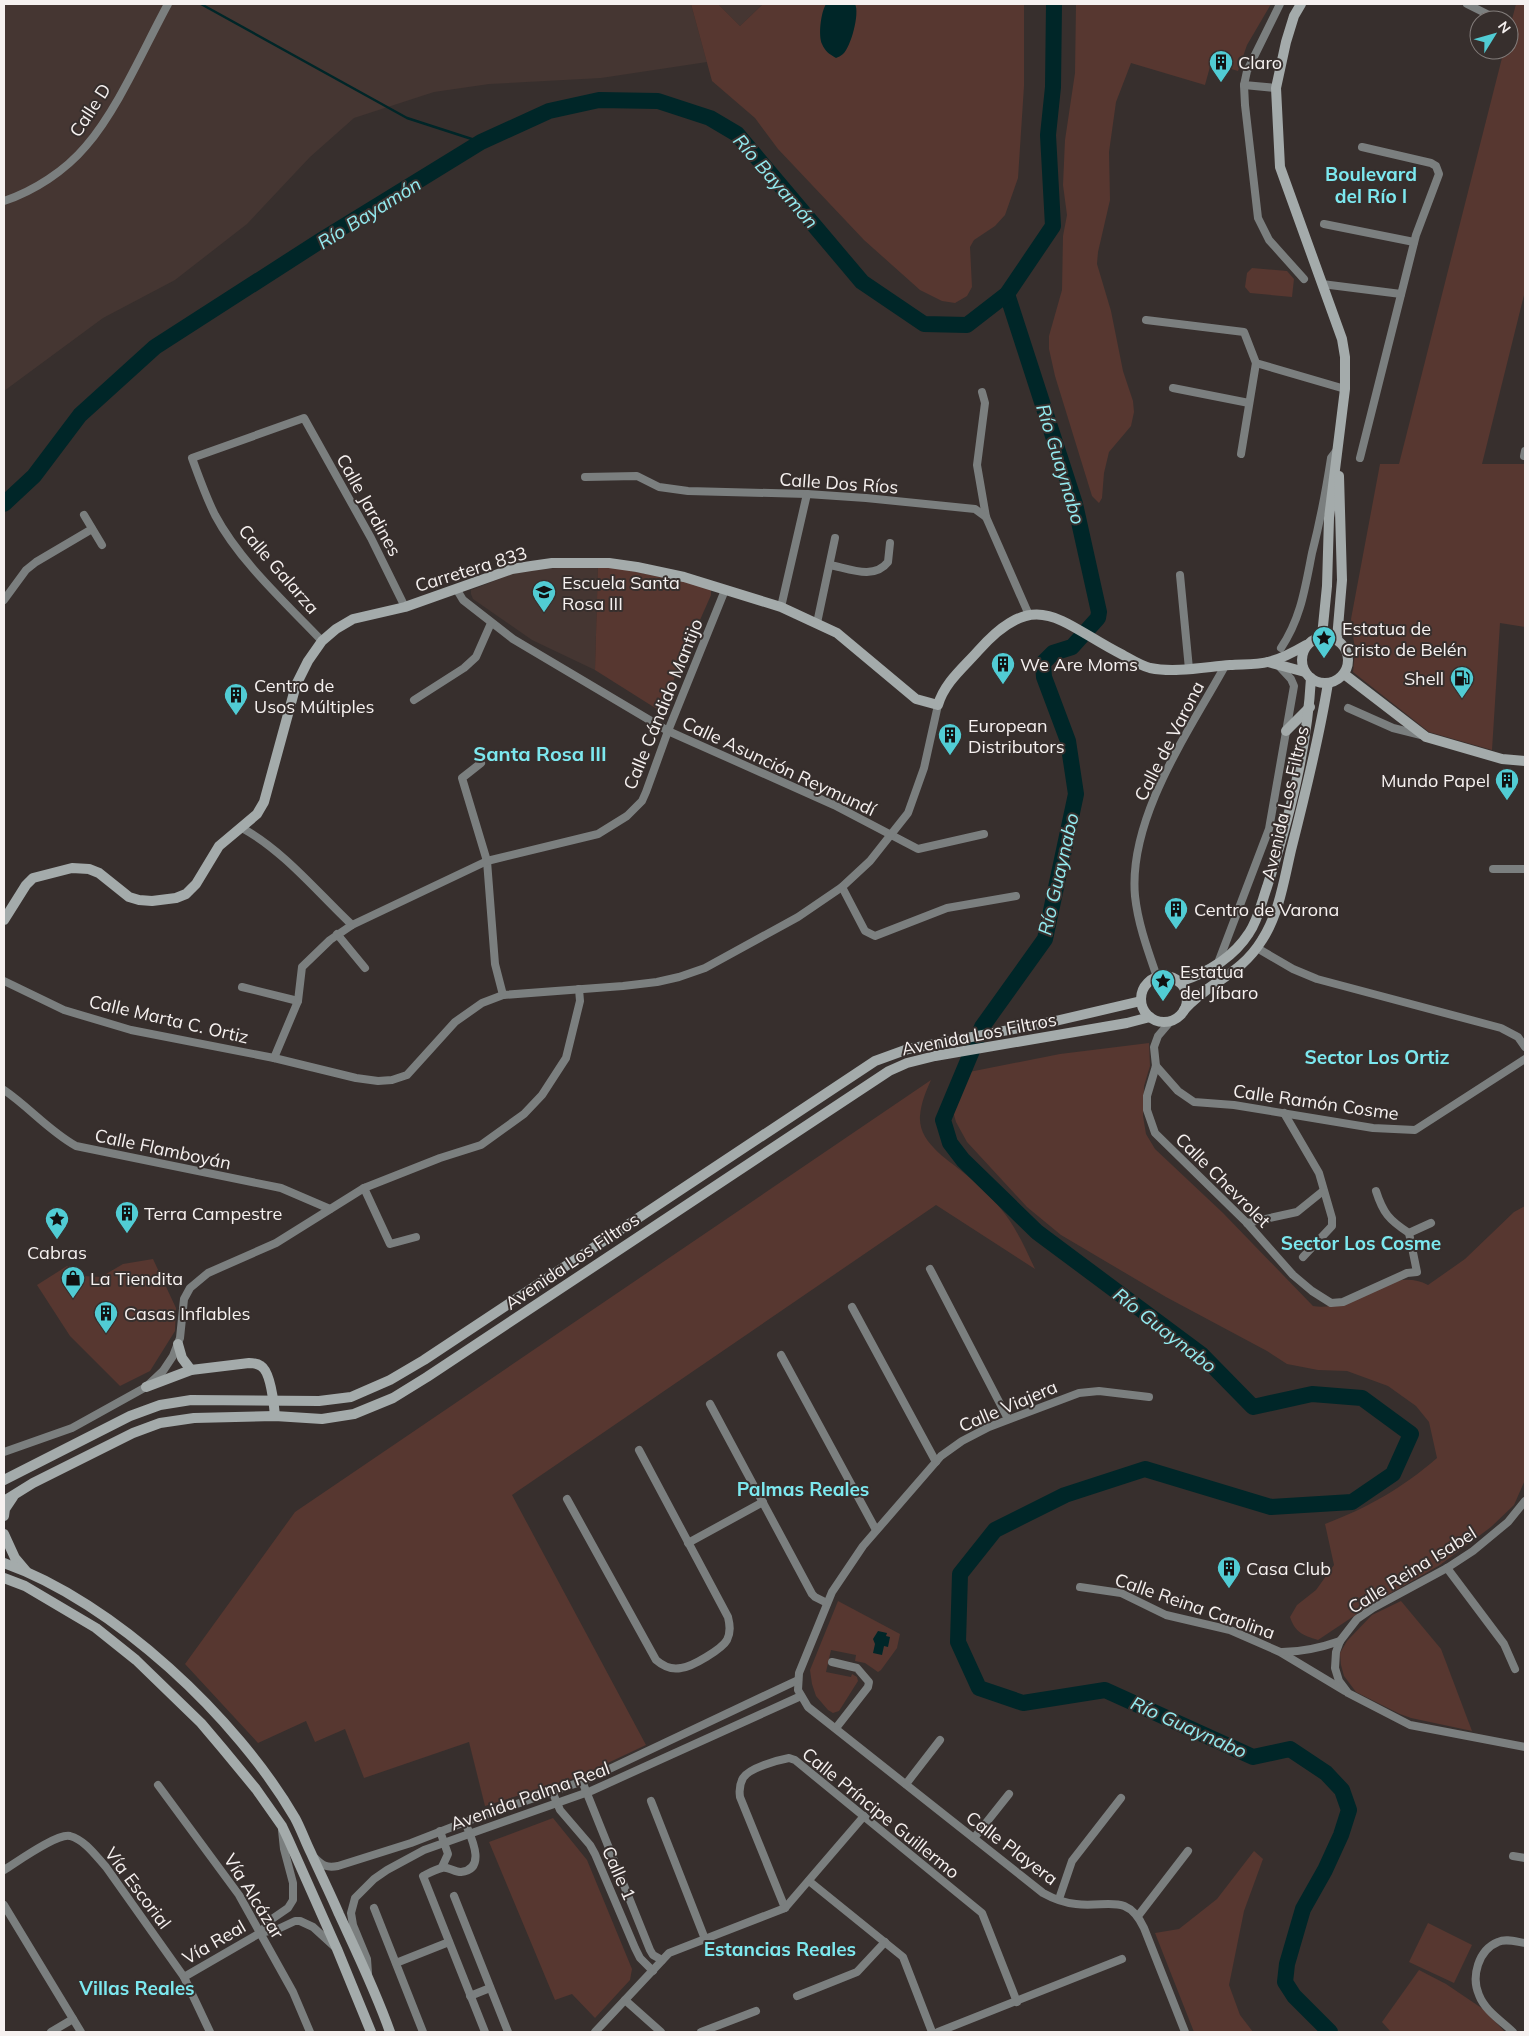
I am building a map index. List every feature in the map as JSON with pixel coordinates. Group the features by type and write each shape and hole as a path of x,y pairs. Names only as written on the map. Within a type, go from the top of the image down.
{"main road":[{"path":"1301,4 1294,16 1286,42 1276,88 1280,167 1342,339 1345,357 1345,389 1329,518 1327,586 1322,636"},
{"path":"1337,639 1342,580 1338,450"},
{"name":"Carretera 833","path":"4,920 26,885 33,878 72,868 89,869 99,873 129,897 139,900 152,901 176,898 186,894 196,884 219,846 257,814 264,802 296,685 308,661 322,640 353,619 406,607 512,569 552,563 609,563 684,577 781,607 817,623 847,640 916,699 938,705"},
{"path":"938,705 944,690 984,644 1008,623 1028,614 1060,619 1112,650 1152,668 1189,669 1273,664 1308,675 1319,682 1328,683 1337,680 1344,674 1348,666 1348,656 1345,648 1337,639 1322,636 1313,639 1273,664"},
{"path":"1306,645 1302,657 1308,675"},
{"path":"1344,674 1426,736 1502,759 1525,762"},
{"name":"Avenida Los Filtros","path":"1179,982 1206,972 1229,956 1250,932 1257,916 1285,827 1306,738 1310,707 1308,675"},
{"name":"Avenida Los Filtros","path":"1184,1010 1200,995 1239,969 1257,948 1271,923 1280,896 1311,770 1328,683"},
{"path":"1286,732 1310,707"},
{"path":"1166,976 1179,982 1186,993 1187,1002 1184,1010 1178,1017 1170,1022 1159,1021 1146,1014 1141,1001 1143,988 1149,981 1157,977 1166,976"},
{"name":"Avenida Los Filtros","path":"4,1480 121,1420 151,1408 183,1401 319,1401 351,1397 390,1380 424,1360 861,1069 888,1055 908,1049 1051,1022 1141,1001"},
{"name":"Avenida Los Filtros","path":"4,1500 152,1425 178,1419 275,1416 322,1419 354,1414 393,1398 436,1372 888,1071 907,1063 935,1056 1127,1023 1150,1017"},
{"path":"178,1344 182,1358 191,1370"},
{"path":"146,1387 191,1370 248,1363 256,1364 264,1369 267,1374 275,1416"},
{"path":"4,1516 5,1509 17,1492"},
{"path":"4,1534 15,1558 25,1570 72,1596 126,1631 216,1714 241,1743 277,1790 295,1819 369,1980 390,2032"},
{"path":"4,1563 33,1575"},
{"path":"4,1578 33,1590 96,1628 121,1647 201,1724 256,1789 282,1826 372,2032"}],"street":[{"name":"Calle D","path":"4,200 19,196 53,176 86,147 110,113 168,4"},
{"path":"1280,4 1247,71 1244,85 1245,105 1258,218 1268,240 1304,280"},
{"path":"1467,4 1479,10"},
{"path":"1244,85 1276,88"},
{"path":"1360,458 1414,242 1439,174 1438,169 1431,163 1362,147"},
{"path":"1324,224 1414,242"},
{"path":"1322,284 1401,294"},
{"path":"1146,320 1244,332 1256,363 1241,454"},
{"path":"1256,363 1345,389"},
{"path":"1172,388 1249,403"},
{"path":"982,392 985,402 977,465 986,517 1028,614"},
{"name":"Calle Jardines","path":"304,418 371,538 406,607"},
{"name":"Calle Galarza","path":"304,418 192,458 216,516 232,540 257,573 322,640"},
{"path":"1281,648 1293,630 1300,606 1319,526 1331,458 1338,450"},
{"name":"Calle Dos Ríos","path":"585,477 637,476 659,487 688,491 807,494 866,498 975,509 986,517"},
{"path":"781,607 807,494"},
{"path":"84,515 102,545"},
{"path":"4,600 26,570 36,562 92,529"},
{"path":"817,623 835,538"},
{"path":"830,566 868,573 878,571 888,562 890,543"},
{"path":"1180,575 1189,669"},
{"name":"Calle Asunción Reymundí","path":"457,590 463,600 513,639 668,731 834,805 918,849 984,834"},
{"name":"Calle Cándido Mantijo","path":"274,1058 298,1001 302,967 338,934 352,925 487,861 598,834 619,823 642,801 725,590"},
{"path":"414,700 464,668 476,657 491,623"},
{"path":"1218,964 1269,829 1294,686 1291,679 1273,664"},
{"name":"Calle de Varona","path":"1157,977 1136,904 1135,880 1137,857 1146,820 1165,775 1225,666"},
{"path":"481,763 462,778 487,861 495,964 503,995 657,982 705,968 791,922 842,887 870,861 908,813 924,768 938,705"},
{"path":"1348,708 1393,728 1426,736"},
{"path":"242,828 262,839 278,853 352,925"},
{"path":"1493,869 1525,869"},
{"path":"842,887 865,931 876,936 947,908 1016,896"},
{"path":"338,934 365,968"},
{"path":"1257,948 1293,969 1317,979 1501,1028 1518,1037 1525,1047"},
{"name":"Calle Marta C. Ortiz","path":"4,981 64,1010 131,1030 274,1058 356,1078 378,1081 392,1080 407,1075 445,1032 468,1011 482,1002 503,995"},
{"path":"242,987 298,1001"},
{"path":"4,1452 72,1428 146,1387 168,1365 178,1344 184,1299 190,1288 208,1273 276,1242 364,1188 440,1158 481,1145 524,1114 542,1095 566,1058 580,1001 579,989"},
{"name":"Calle Chevrolet","path":"1170,1022 1158,1036 1154,1047 1156,1066 1148,1096 1147,1110 1155,1133 1248,1222 1293,1275 1312,1291 1331,1302 1343,1302 1407,1273 1417,1272 1409,1234"},
{"name":"Calle Ramón Cosme","path":"1156,1066 1178,1091 1194,1102 1234,1105 1373,1128 1415,1130 1525,1059"},
{"name":"Calle Flamboyán","path":"4,1090 16,1098 52,1131 76,1146 281,1188 330,1209"},
{"path":"1284,1113 1319,1173 1332,1218 1332,1226 1303,1257"},
{"path":"364,1188 390,1244 416,1237"},
{"path":"1248,1222 1297,1212 1323,1191"},
{"path":"1376,1191 1382,1209 1390,1220 1409,1234 1431,1223"},
{"path":"930,1269 1008,1419"},
{"path":"852,1307 936,1462"},
{"path":"781,1355 876,1530"},
{"name":"Calle Viajera","path":"798,1680 811,1641 828,1603 847,1568 876,1530 936,1462 962,1441 1008,1419 1084,1392 1099,1391 1149,1397"},
{"path":"710,1404 812,1594 828,1603"},
{"path":"567,1499 652,1655 664,1666 675,1668 685,1667 718,1650 727,1639 730,1628 728,1617 639,1450"},
{"path":"688,1543 764,1502"},
{"name":"Calle Reina Isabel","path":"1348,1693 1339,1681 1335,1668 1336,1652 1340,1641 1357,1619 1447,1568 1490,1538 1524,1506"},
{"path":"1447,1568 1504,1644 1516,1669"},
{"name":"Calle Reina Carolina","path":"1080,1588 1121,1593 1166,1615 1230,1630 1280,1652 1348,1693"},
{"path":"1280,1652 1316,1650 1340,1641"},
{"path":"832,1662 857,1668 869,1682 868,1687 836,1728"},
{"path":"798,1680 798,1690 801,1696"},
{"name":"Avenida Palma Real","path":"311,1854 323,1866 332,1867 410,1843 582,1781 798,1680"},
{"path":"1348,1693 1410,1725 1525,1747"},
{"name":"Avenida Palma Real","path":"369,1980 367,1959 350,1914 355,1898 374,1879 387,1870 417,1853 587,1793 801,1696"},
{"name":"Calle Playera","path":"801,1696 808,1707 1043,1893 1074,1904 1118,1904 1134,1911 1138,1916"},
{"path":"906,1784 940,1740"},
{"name":"Calle Príncipe Guillermo","path":"785,1908 740,1797 739,1787 746,1774 767,1764 789,1758 795,1760 982,1913 1017,2002"},
{"name":"Calle 1","path":"582,1781 650,1950 653,1955 662,1960"},
{"name":"Vía Alcázar","path":"158,1785 239,1895 293,1992 310,2032"},
{"name":"Calle 1","path":"552,1791 560,1810 590,1845 635,1948 640,1958 653,1971"},
{"path":"974,1838 1009,1794"},
{"path":"1059,1900 1072,1860 1121,1798"},
{"path":"651,1801 705,1939"},
{"path":"595,2032 669,1953 785,1908 864,1816"},
{"path":"442,1867 460,1872 471,1867 476,1855 465,1822"},
{"path":"260,1933 272,1919 288,1908 293,1900 293,1883 284,1849 282,1826"},
{"path":"440,1831 448,1854 442,1867 423,1876 485,2032"},
{"name":"Vía Escorial","path":"4,1870 57,1838 68,1836 79,1840 92,1850 184,1977 210,2032"},
{"path":"1185,2032 1138,1916 1188,1852"},
{"path":"1513,1856 1525,1858"},
{"path":"809,1881 903,1957 932,2032"},
{"path":"454,1896 508,2032"},
{"path":"4,1905 81,2032"},
{"path":"374,1908 423,2032"},
{"path":"260,1933 278,1929 295,1920 300,1921 313,1927 337,1949"},
{"name":"Vía Real","path":"184,1977 260,1933"},
{"path":"1514,2032 1485,2006 1479,1996 1476,1986 1476,1966 1490,1948 1498,1942 1507,1940 1525,1943"},
{"path":"396,1963 449,1942"},
{"path":"796,1996 857,1972 885,1942"},
{"path":"938,2032 1122,1959"},
{"path":"470,1996 490,1988"},
{"path":"625,2000 661,2032"},
{"path":"701,2032 756,2011"},
{"path":"51,2032 73,2019"}],"shaded area":[{"path":"4,4 691,4 707,62 601,78 489,84 434,92 354,118 310,157 247,224 175,280 103,318 4,391"},
{"path":"691,4 718,4 740,26 763,4 1024,4 1024,86 1018,178 1005,215 995,226 974,240 970,247 972,287 967,296 955,303 942,301 920,290 864,240 778,149 755,118 712,81"},
{"path":"718,4 763,4 740,26"},
{"path":"1076,4 1271,4 1247,45 1238,71 1211,63 1205,85 1131,63 1116,102 1109,152 1110,200 1097,264 1111,311 1123,371 1133,401 1134,412 1131,426 1109,452 1104,473 1102,498 1099,503 1092,496 1055,376 1049,349 1049,336 1062,290 1063,236 1067,215 1063,185 1065,140 1075,73"},
{"path":"1516,4 1525,4 1525,291 1482,464 1525,464 1525,627 1500,623 1492,750 1429,732 1353,672 1355,651 1351,619 1380,464 1399,464 1501,60 1519,60 1519,10 1514,10"},
{"path":"1252,268 1287,271 1294,279 1292,297 1250,293 1245,287 1247,273"},
{"name":"Escuela Santa Rosa III","path":"598,565 595,670 532,640 473,599 471,594 471,590 509,575 531,570"},
{"path":"598,565 704,586 711,590 711,595 660,711 595,670"},
{"path":"1149,1043 1150,1066 1144,1086 1143,1116 1146,1134 1155,1149 1223,1213 1313,1306 1328,1306 1342,1303 1385,1284 1399,1280 1414,1280 1428,1285 1465,1259 1514,1212 1525,1206 1525,1480 1514,1505 1491,1527 1440,1565 1375,1602 1318,1640 1300,1632 1294,1626 1290,1617 1297,1605 1316,1590 1334,1565 1325,1524 1356,1511 1384,1496 1437,1458 1429,1422 1416,1406 1388,1386 1347,1371 1318,1370 1287,1364 1267,1351 1166,1297 1061,1235 1027,1207 967,1142 956,1122 951,1104 952,1097 964,1073 1060,1054"},
{"path":"931,1080 924,1097 920,1116 924,1135 937,1151 977,1184 1001,1209 1016,1230 1035,1269 936,1205 512,1495 646,1745 578,1777 485,1806 469,1742 364,1778 345,1729 315,1742 306,1721 258,1743 185,1664 295,1512"},
{"path":"153,1259 176,1308 175,1331 150,1371 120,1386 70,1336 37,1285 67,1266 83,1276 101,1277 123,1264"},
{"path":"838,1601 900,1634 897,1648 878,1672 865,1663 855,1661 856,1655 831,1650 826,1672 851,1677 852,1674 857,1677 858,1681 839,1711 833,1713 816,1696 810,1670"},
{"path":"1401,1601 1441,1649 1472,1731 1400,1714 1356,1692 1344,1676 1340,1653 1347,1641 1372,1615"},
{"path":"553,1818 587,1860 632,1969 630,1980 595,2018 572,1994 555,2000 489,1842"},
{"path":"1254,1851 1263,1859 1244,1911 1229,1985 1240,2015 1253,2032 1194,2032 1155,1933 1179,1929 1217,1899"},
{"path":"1428,1923 1472,1945 1454,1983 1409,1962"},
{"path":"1419,1970 1446,1984 1483,2009 1505,2032 1391,2032 1382,2022"}],"water":[{"path":"826,4 855,4 856,8 856,22 852,37 843,54 836,58 829,54 823,46 820,35"},
{"path":"878,1631 887,1633 886,1636 890,1637 888,1647 884,1646 882,1655 873,1653 875,1644 873,1639"}],"waterway":[{"path":"201,4 407,118 481,142"},
{"name":"Río Bayamón","path":"4,504 34,476 80,415 155,347 320,241 481,142 549,111 599,100 658,101 710,118 737,134 862,282 924,324 967,325 1007,294 1053,226 1048,135 1053,87 1054,4"},
{"name":"Río Guaynabo","path":"1007,294 1075,504 1099,612 1098,618 1072,647 1053,653 1043,663 1044,677 1068,741 1076,794 1045,939 982,1027 943,1120 950,1143 963,1160 1037,1232 1202,1355 1253,1407 1312,1394 1362,1398 1411,1434 1393,1474 1352,1502 1271,1507 1145,1469 1065,1495 995,1530 960,1574 958,1642 979,1688 1023,1703 1105,1690 1253,1757 1290,1749 1326,1773 1342,1790 1349,1810 1341,1835 1325,1870 1303,1909 1287,1964 1285,1982 1294,1996 1330,2032"}],"place":[{"name":"Claro","path":"1221,83"},
{"name":"Escuela Santa Rosa III","path":"544,613"},
{"name":"Estatua de Cristo de Belén","path":"1324,659"},
{"name":"We Are Moms","path":"1003,685"},
{"name":"Shell","path":"1462,699"},
{"name":"Centro de Usos Múltiples","path":"236,716"},
{"name":"European Distributors","path":"950,756"},
{"name":"Mundo Papel","path":"1507,801"},
{"name":"Centro de Varona","path":"1176,930"},
{"name":"Estatua del Jíbaro","path":"1163,1002"},
{"name":"Terra Campestre","path":"127,1234"},
{"name":"Cabras","path":"57,1240"},
{"name":"La Tiendita","path":"73,1299"},
{"name":"Casas Inflables","path":"106,1334"},
{"name":"Casa Club","path":"1229,1589"}],"district":[{"name":"Boulevard del Río I","path":"1371,185"},
{"name":"Santa Rosa III","path":"540,753"},
{"name":"Sector Los Ortiz","path":"1377,1057"},
{"name":"Sector Los Cosme","path":"1361,1243"},
{"name":"Palmas Reales","path":"803,1489"},
{"name":"Estancias Reales","path":"780,1949"},
{"name":"Villas Reales","path":"137,1988"}]}
